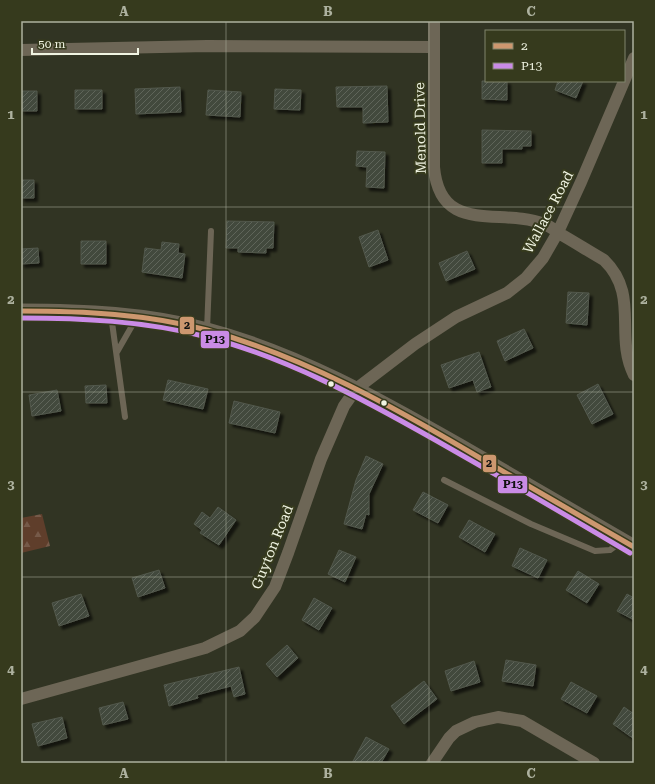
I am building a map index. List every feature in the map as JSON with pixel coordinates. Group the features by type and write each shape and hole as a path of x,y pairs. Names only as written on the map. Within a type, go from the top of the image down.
{"street":[{"name":"Menold Drive","path":"434,21 434,167 435,178 441,192 449,204 458,212 536,221 546,224 604,260 612,268 622,287 624,297 627,356 634,375"},
{"path":"21,50 207,46 434,47"},
{"name":"Wallace Road","path":"625,81 634,58"},
{"name":"Wallace Road","path":"356,388 435,329 506,293 526,278 543,258 558,232 625,82"},
{"path":"21,311 137,316 207,330 248,342 292,359 356,388 398,410 629,544"},
{"name":"Guyton Road","path":"21,699 204,648 230,637 247,625 260,612 275,587 321,459 344,406 356,388"},
{"path":"432,763 456,731 475,722 498,717 522,721 594,763"}],"lane":[{"path":"207,330 211,231"},
{"path":"110,314 126,417"},
{"path":"117,352 137,316"},
{"path":"444,480 531,524 595,551 610,550 629,544"}],"green space":[{"path":"42,514 50,546 21,553 21,518"}],"building":[{"path":"482,81 507,82 507,100 482,99"},
{"path":"558,82 583,82 576,98 555,90"},
{"path":"387,86 388,122 363,123 363,107 337,107 336,87"},
{"path":"180,87 181,112 136,114 135,89"},
{"path":"275,89 301,90 300,110 274,109"},
{"path":"75,90 102,90 102,109 75,109"},
{"path":"208,90 241,92 240,117 206,115"},
{"path":"21,91 37,91 37,111 21,111"},
{"path":"482,130 531,131 531,146 522,146 522,149 502,149 502,163 482,163"},
{"path":"357,151 385,152 384,188 366,187 367,167 356,166"},
{"path":"21,180 34,180 34,198 21,198"},
{"path":"227,221 274,222 273,248 266,248 266,253 238,252 238,248 226,248"},
{"path":"378,230 388,260 369,267 359,237"},
{"path":"81,241 106,241 106,264 81,264"},
{"path":"162,242 179,244 178,253 185,254 182,278 142,272 145,248 161,250"},
{"path":"38,248 39,263 21,264 21,249"},
{"path":"467,251 475,269 446,281 439,263"},
{"path":"568,292 589,293 587,325 566,323"},
{"path":"524,329 533,348 505,361 497,341"},
{"path":"479,352 491,387 477,392 473,380 449,388 441,365"},
{"path":"168,380 208,389 203,409 163,400"},
{"path":"598,384 613,414 592,424 577,395"},
{"path":"106,385 107,403 86,403 85,386"},
{"path":"57,390 61,411 32,416 29,395"},
{"path":"234,401 280,412 275,433 229,423"},
{"path":"366,456 383,464 369,494 369,515 366,514 362,529 344,524 356,480"},
{"path":"423,492 448,505 438,523 413,510"},
{"path":"218,507 236,520 219,545 200,533 202,530 194,524 202,512 210,518"},
{"path":"469,520 495,534 485,552 459,537"},
{"path":"520,548 547,560 538,578 512,566"},
{"path":"339,550 356,557 345,582 328,574"},
{"path":"159,570 165,588 138,597 132,578"},
{"path":"578,571 599,584 587,603 566,590"},
{"path":"81,594 89,616 59,626 52,603"},
{"path":"627,594 634,598 634,620 617,611"},
{"path":"314,598 332,608 319,630 302,620"},
{"path":"287,645 298,658 277,677 266,664"},
{"path":"506,660 536,665 533,686 502,681"},
{"path":"474,661 480,682 451,691 445,671"},
{"path":"239,667 245,694 234,697 231,686 197,695 198,698 169,706 164,685"},
{"path":"424,681 437,699 404,724 391,706"},
{"path":"571,682 597,696 587,713 561,699"},
{"path":"123,702 128,719 103,725 99,708"},
{"path":"624,707 634,714 634,739 613,724"},
{"path":"62,717 67,738 38,746 32,724"},
{"path":"366,737 389,749 381,763 352,763"}],"transit line":[{"name":"2","path":"21,311 115,314 161,320 207,330 279,354 382,402 634,547"},
{"name":"P13","path":"21,318 112,321 158,327 203,336 264,355 294,367 409,425 630,553"}]}
